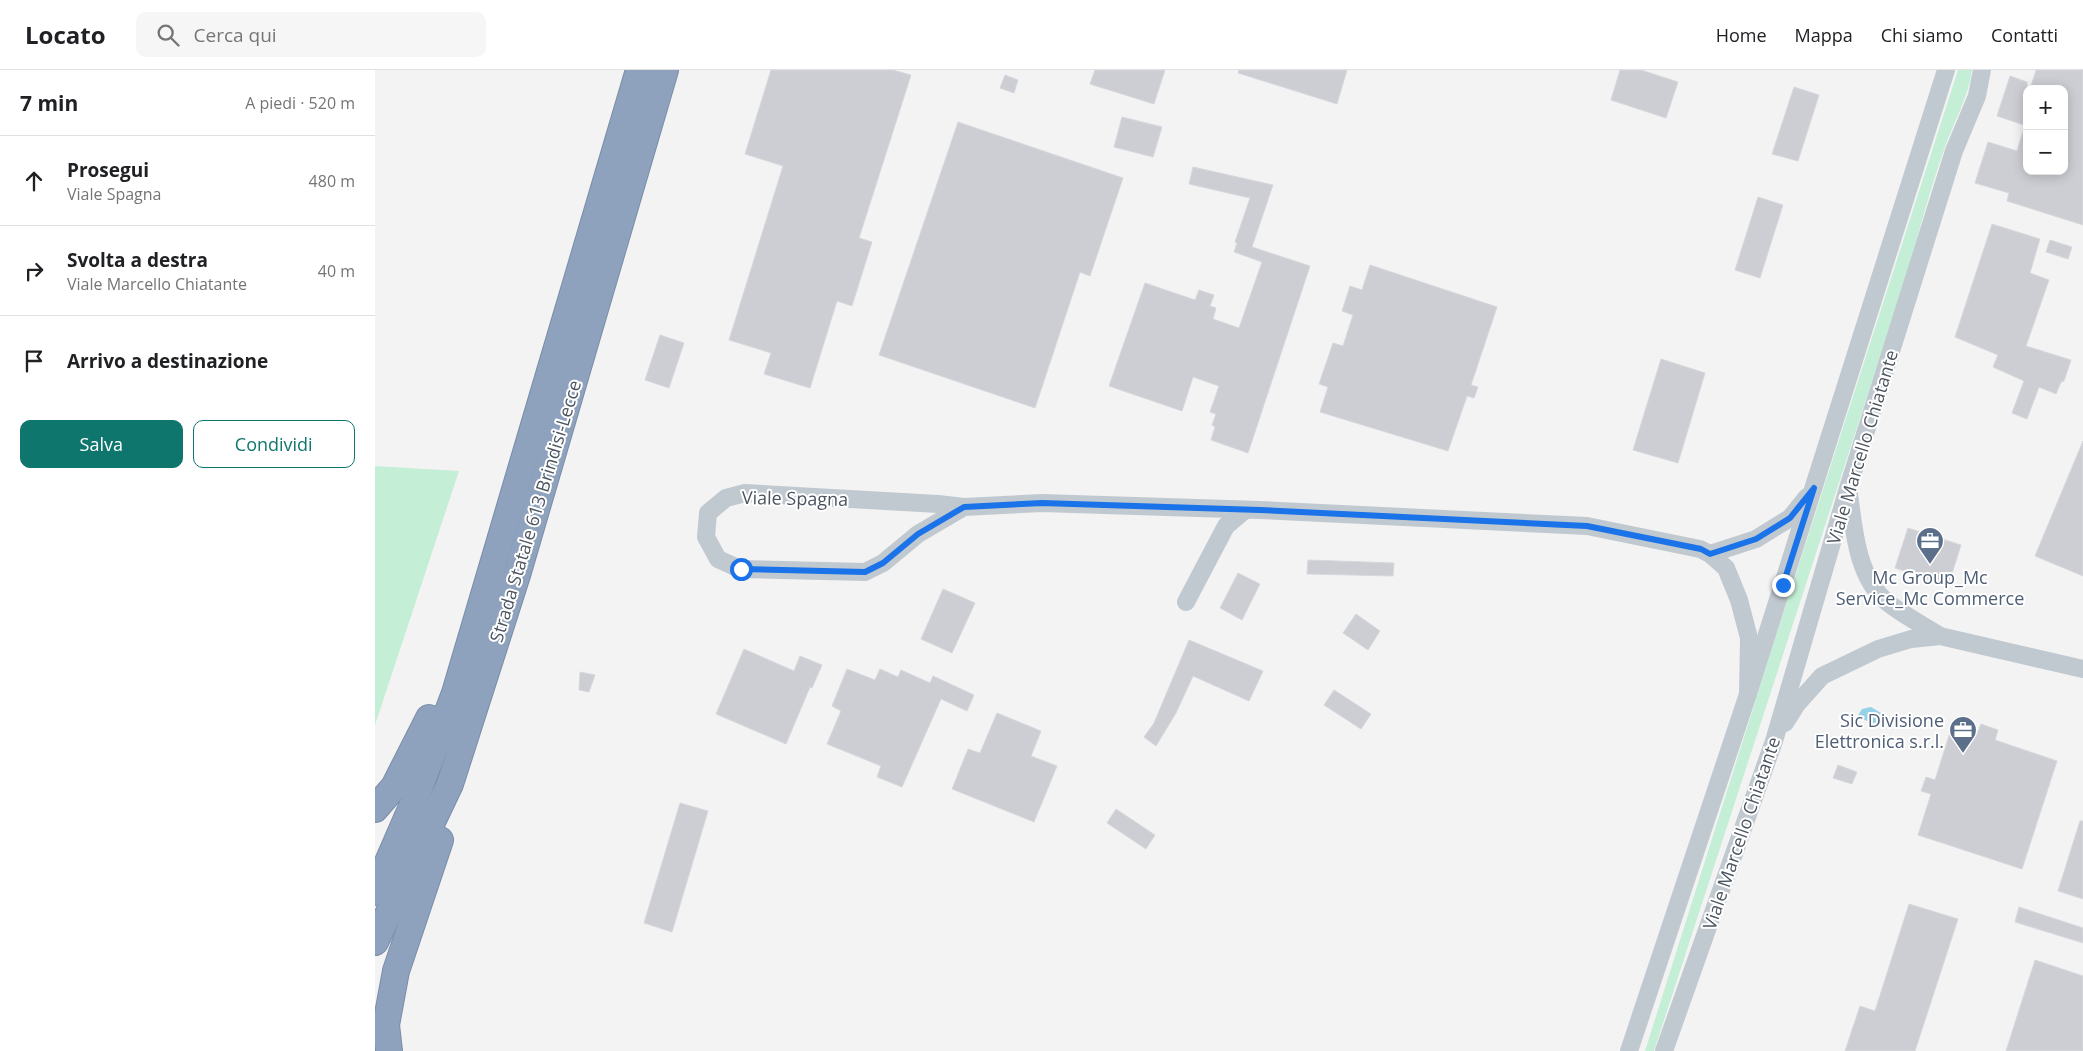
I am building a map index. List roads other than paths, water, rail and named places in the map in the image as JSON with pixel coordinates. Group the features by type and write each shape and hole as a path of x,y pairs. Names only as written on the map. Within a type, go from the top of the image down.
{"highway":[{"name":"Strada Statale 613 Brindisi-Lecce","path":"375,892 414,802 455,693 639,70"},
{"name":"Strada Statale 613 Brindisi-Lecce","path":"375,942 450,784 520,565 665,70"},
{"path":"375,809 394,787 427,724 486,540 503,531"},
{"path":"389,1051 386,1025 396,971 449,812 450,784"}],"street":[{"name":"Viale Marcello Chiatante","path":"1629,1051 1748,694 1946,70"},
{"name":"Viale Marcello Chiatante","path":"1665,1051 1774,741 1848,488 1954,151 1977,96 1982,70"},
{"path":"1710,554 1756,539 1790,518 1814,488"},
{"path":"1848,488 1854,533 1860,557 1869,580 1887,601 1940,636"},
{"name":"Viale Spagna","path":"964,507 918,534 883,563 865,572 741,569 718,559 705,537 708,513 726,498 745,494 929,503 964,507 1042,503 1245,510 1587,526 1701,549 1726,568 1739,600 1749,638 1748,694"},
{"path":"1186,602 1226,526 1245,510"},
{"path":"1774,741 1797,704 1822,676 1895,643 1911,639 1940,636 2083,669"}],"water":[{"path":"1871,707 1881,713 1881,726 1857,717 1862,709"}],"place":[{"name":"Mc Group_Mc Service_Mc Commerce","path":"1930,565"},
{"name":"Sic Divisione Elettronica s.r.l.","path":"1963,754"}]}
